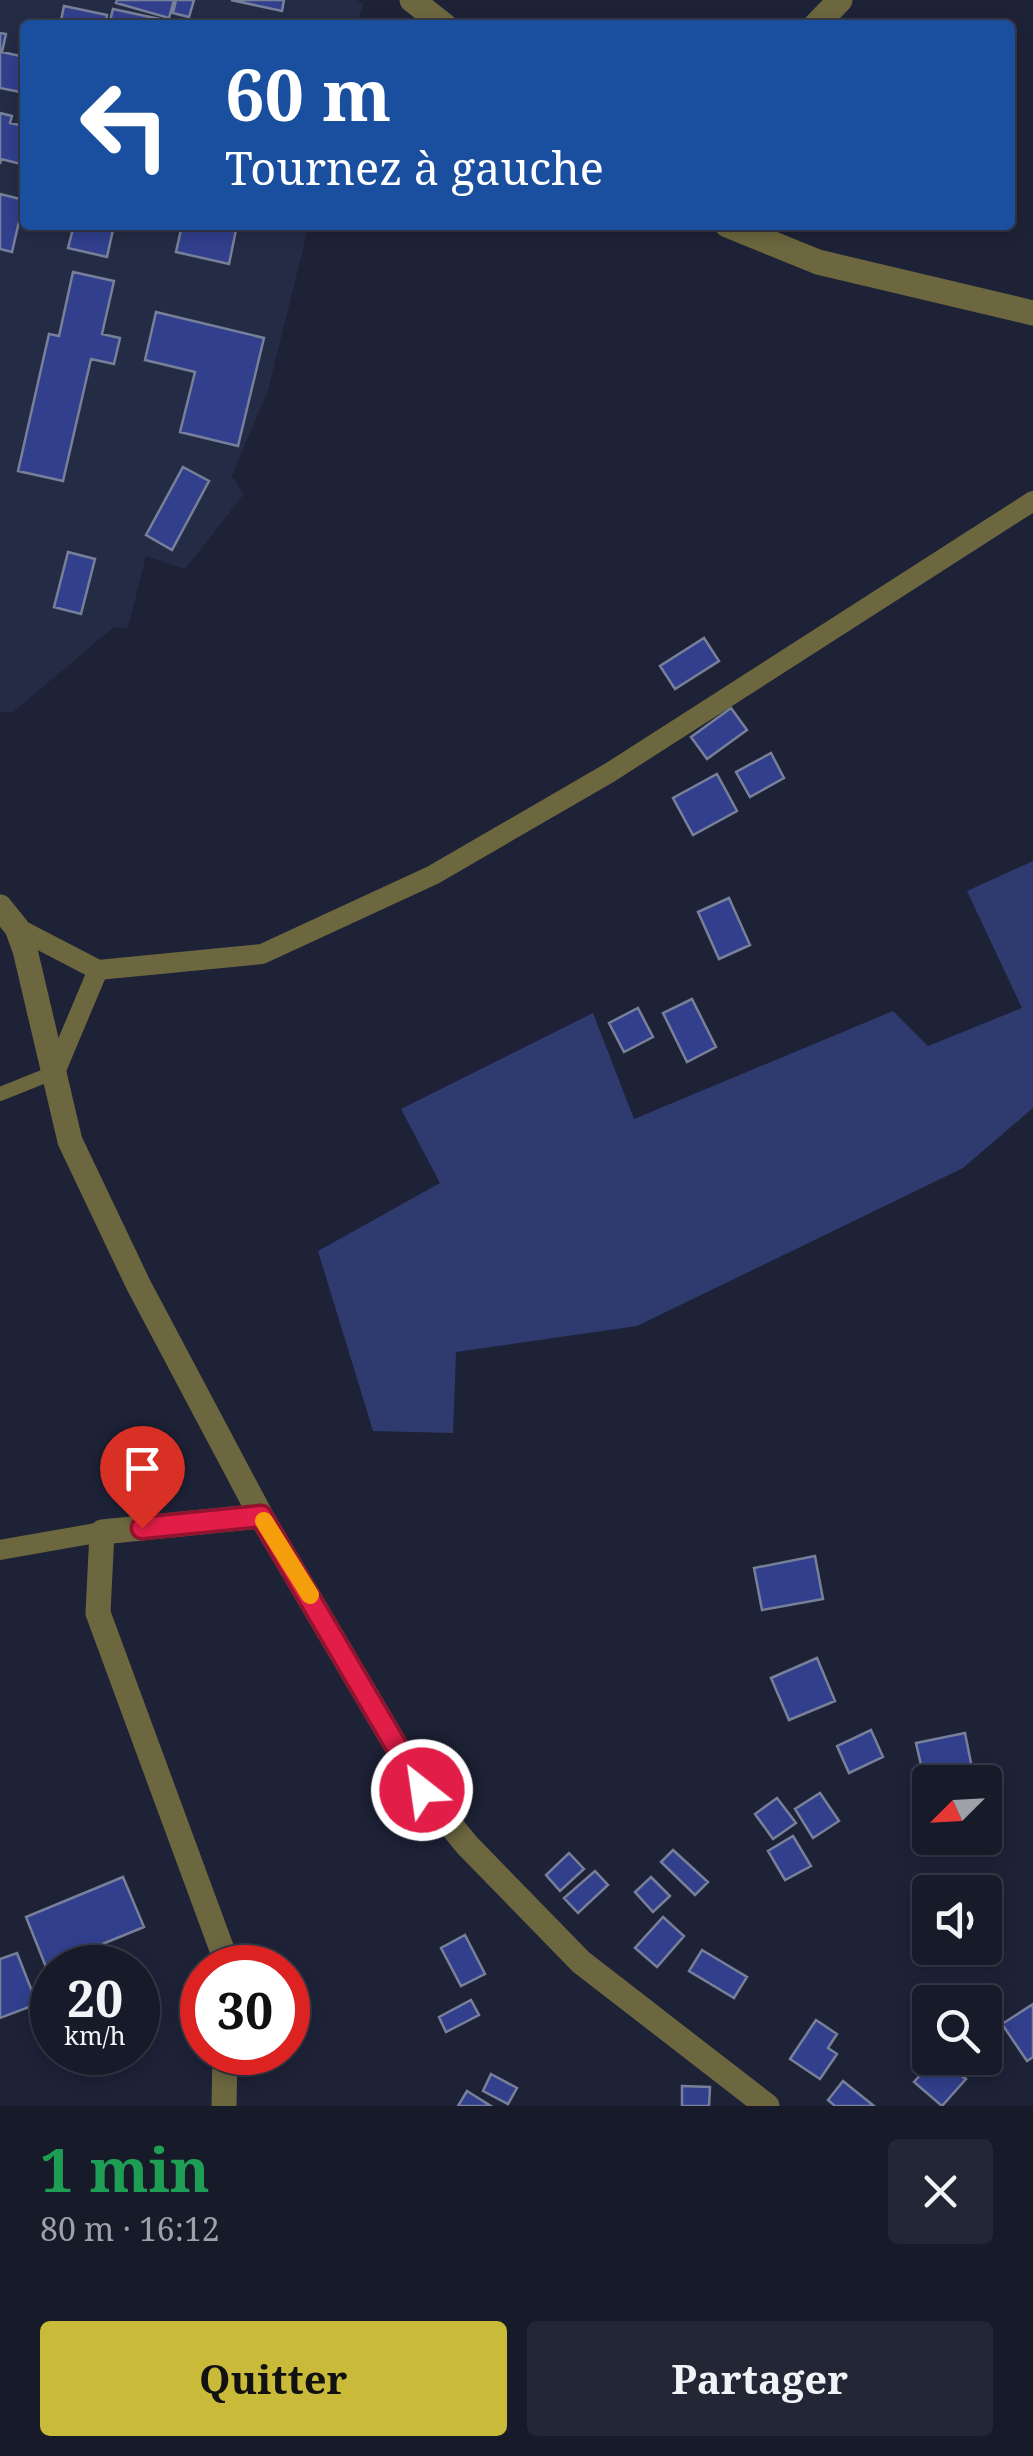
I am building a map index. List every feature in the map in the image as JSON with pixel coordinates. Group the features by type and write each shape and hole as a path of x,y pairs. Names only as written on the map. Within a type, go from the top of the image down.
{"street":[{"path":"412,0 438,20"},
{"path":"821,20 840,0"},
{"path":"739,230 818,262 1033,313"},
{"path":"0,907 17,928 98,970 262,954 433,875 609,774 1033,501"},
{"path":"17,928 70,1141 138,1284 261,1516 422,1790 447,1823 581,1962 767,2106"},
{"path":"55,1072 98,970"},
{"path":"0,1550 102,1532 261,1516"},
{"path":"102,1532 98,1614 220,1945"},
{"path":"224,2106 225,2075"}],"lane":[{"path":"0,1094 55,1072"}],"shaded area":[{"path":"0,0 357,0 363,4 358,20 20,20 20,230 308,230 268,390 232,476 244,494 185,569 146,556 128,628 114,627 13,712 0,712"},
{"path":"1033,861 1033,1108 963,1168 637,1326 456,1352 453,1433 373,1431 318,1251 440,1183 401,1109 593,1013 634,1119 893,1011 928,1046 1022,1008 967,891"}],"building":[{"path":"174,0 169,18 116,3"},
{"path":"176,0 194,0 189,17 173,13"},
{"path":"231,0 284,0 282,11"},
{"path":"64,6 107,15 106,20 61,20"},
{"path":"113,9 164,20 110,20"},
{"path":"0,33 6,34 2,52 20,56 20,92 0,88"},
{"path":"0,113 12,116 10,123 20,125 20,164 1,159 0,164"},
{"path":"0,194 20,199 20,217 12,252 0,249"},
{"path":"73,230 113,230 107,257 68,248"},
{"path":"181,230 236,230 229,264 176,252"},
{"path":"73,272 114,281 102,334 120,338 114,364 91,359 63,481 18,471 49,334 59,336"},
{"path":"156,312 264,338 238,446 180,432 195,372 145,360"},
{"path":"183,467 209,481 172,550 146,535"},
{"path":"68,552 95,559 81,614 54,607"},
{"path":"704,638 719,661 675,689 660,666"},
{"path":"731,708 747,730 707,759 691,737"},
{"path":"771,753 784,778 750,797 736,772"},
{"path":"717,774 737,811 693,835 673,798"},
{"path":"729,898 750,945 719,959 698,912"},
{"path":"692,999 716,1047 687,1062 663,1013"},
{"path":"638,1008 653,1037 624,1052 609,1023"},
{"path":"815,1556 823,1599 762,1610 754,1568"},
{"path":"817,1658 835,1701 789,1720 771,1678"},
{"path":"871,1730 883,1757 849,1773 837,1746"},
{"path":"965,1733 971,1765 921,1765 916,1743"},
{"path":"820,1793 839,1821 813,1838 795,1809"},
{"path":"777,1798 796,1823 773,1839 755,1814"},
{"path":"793,1836 811,1866 785,1880 768,1851"},
{"path":"673,1850 708,1882 695,1895 661,1862"},
{"path":"569,1853 584,1869 560,1891 546,1875"},
{"path":"595,1871 608,1885 578,1913 564,1898"},
{"path":"123,1877 144,1927 100,1945 37,1945 26,1917"},
{"path":"651,1877 670,1896 653,1912 635,1892"},
{"path":"663,1917 684,1936 657,1967 635,1948"},
{"path":"465,1935 485,1974 461,1986 441,1948"},
{"path":"702,1950 747,1977 734,1998 689,1971"},
{"path":"17,1953 30,1986 30,2007 0,2018 0,1959"},
{"path":"471,2000 479,2015 446,2032 439,2017"},
{"path":"1033,2004 1033,2057 1027,2061 1002,2024"},
{"path":"816,2020 837,2034 828,2048 837,2054 820,2079 790,2059"},
{"path":"491,2074 517,2088 508,2104 483,2091"},
{"path":"920,2075 960,2075 966,2079 942,2106 914,2082"},
{"path":"843,2081 874,2106 835,2106 828,2100"},
{"path":"682,2086 710,2087 709,2106 682,2106"},
{"path":"467,2091 491,2106 458,2106"}],"slow traffic":[{"path":"264,1521 310,1595"}],"route":[{"path":"142,1528 261,1516 422,1790"}]}
